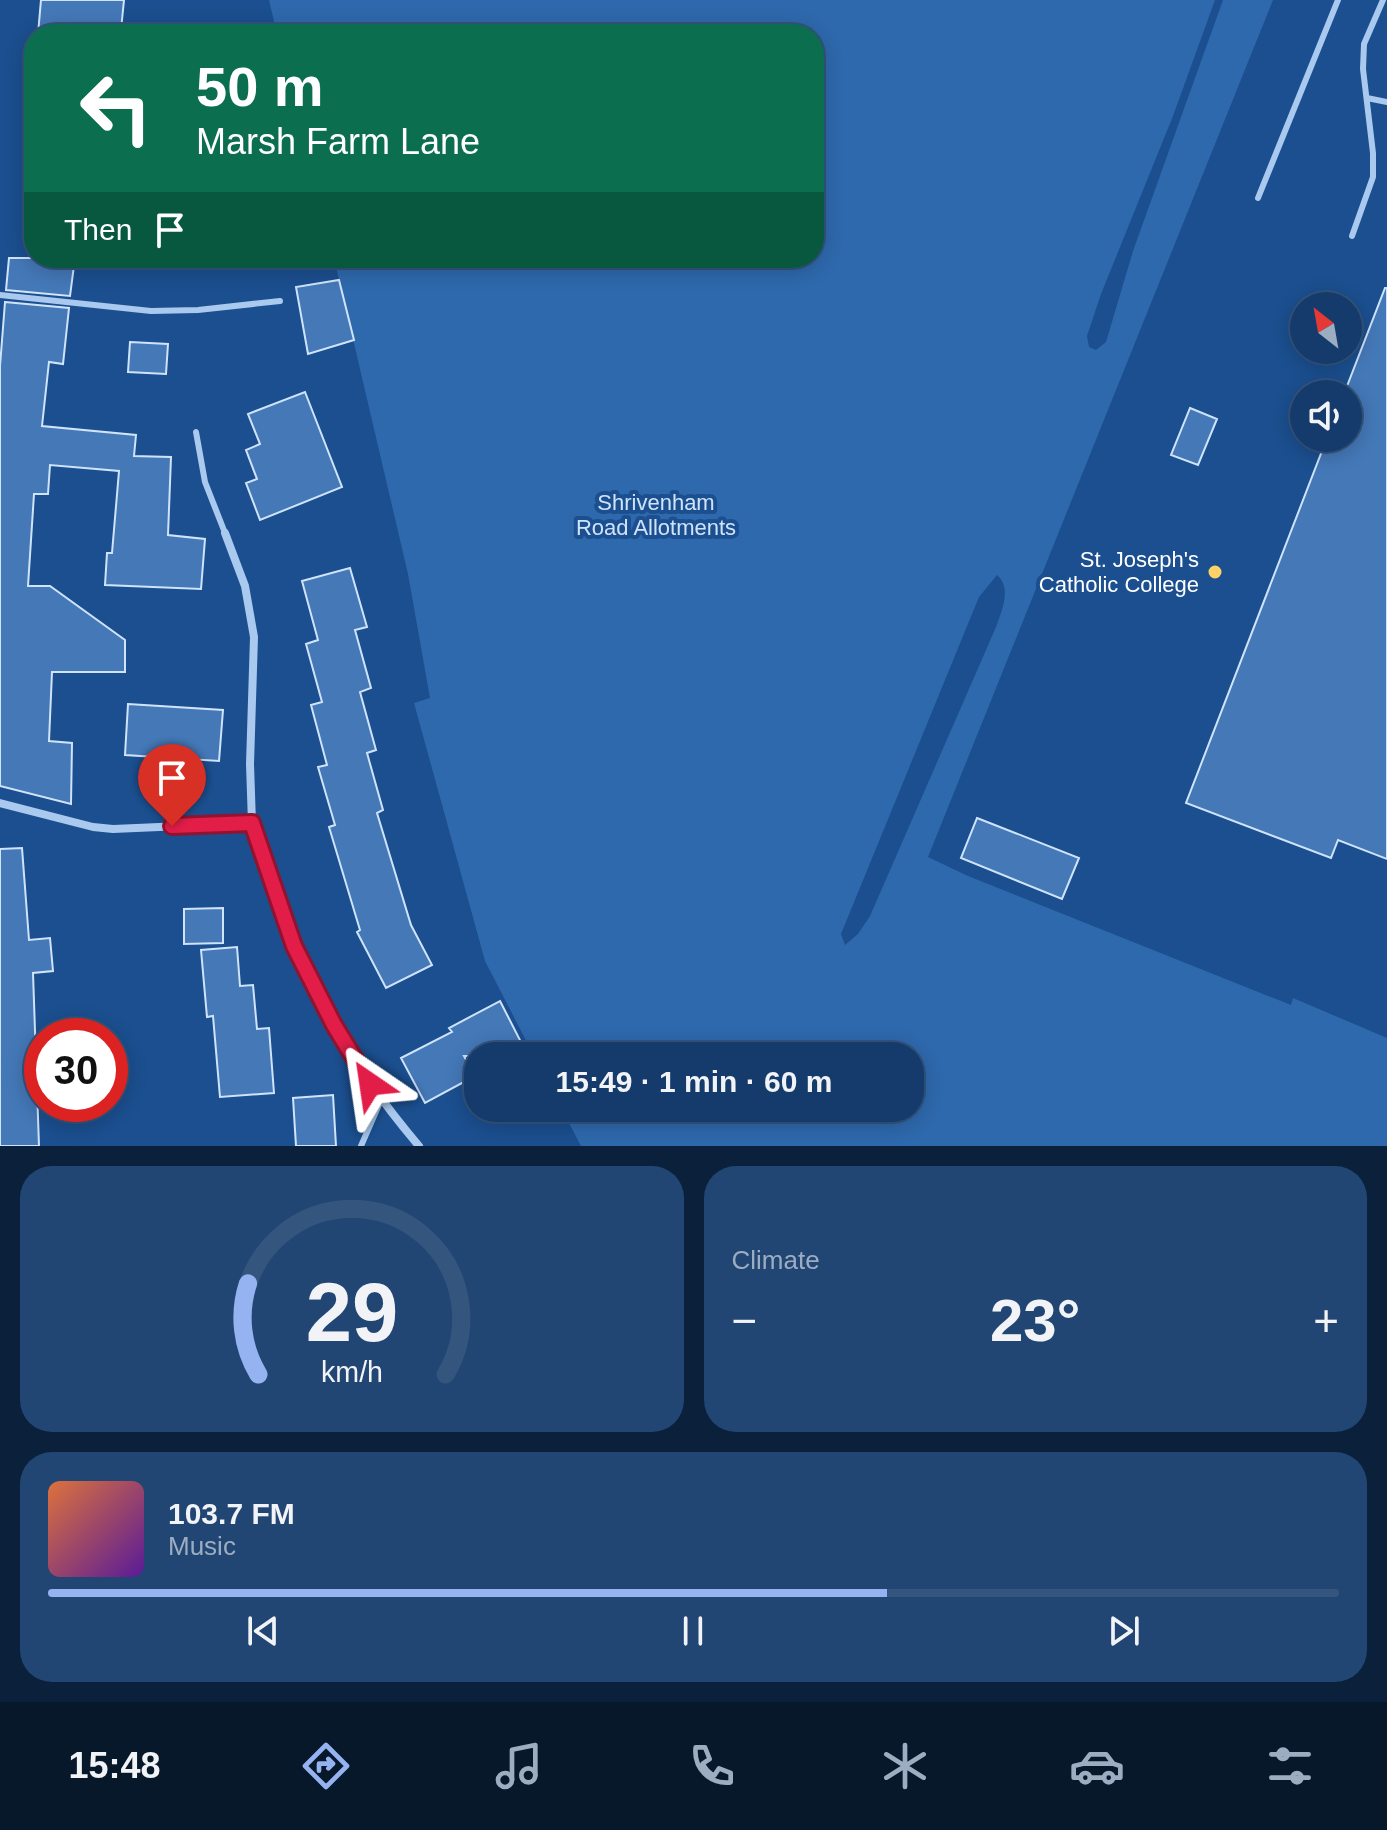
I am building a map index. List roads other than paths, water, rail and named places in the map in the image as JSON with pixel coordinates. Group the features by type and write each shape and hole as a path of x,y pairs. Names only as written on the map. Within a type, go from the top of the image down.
{"street":[{"path":"225,533 245,586 254,637 250,764 252,823 294,946 334,1025 381,1100 419,1146"},
{"path":"0,803 93,827 113,829 252,823"}],"lane":[{"path":"1258,198 1338,0"},
{"path":"1352,236 1373,177 1363,69 1364,44 1383,0"},
{"path":"1367,98 1387,102"},
{"path":"0,295 151,311 198,310 280,301"},
{"path":"196,432 205,482 225,533"},
{"path":"361,1146 381,1100"}],"place":[{"name":"St. Joseph's Catholic College","path":"1215,572"}],"park label":[{"name":"Shrivenham Road Allotments","path":"656,514"}]}
